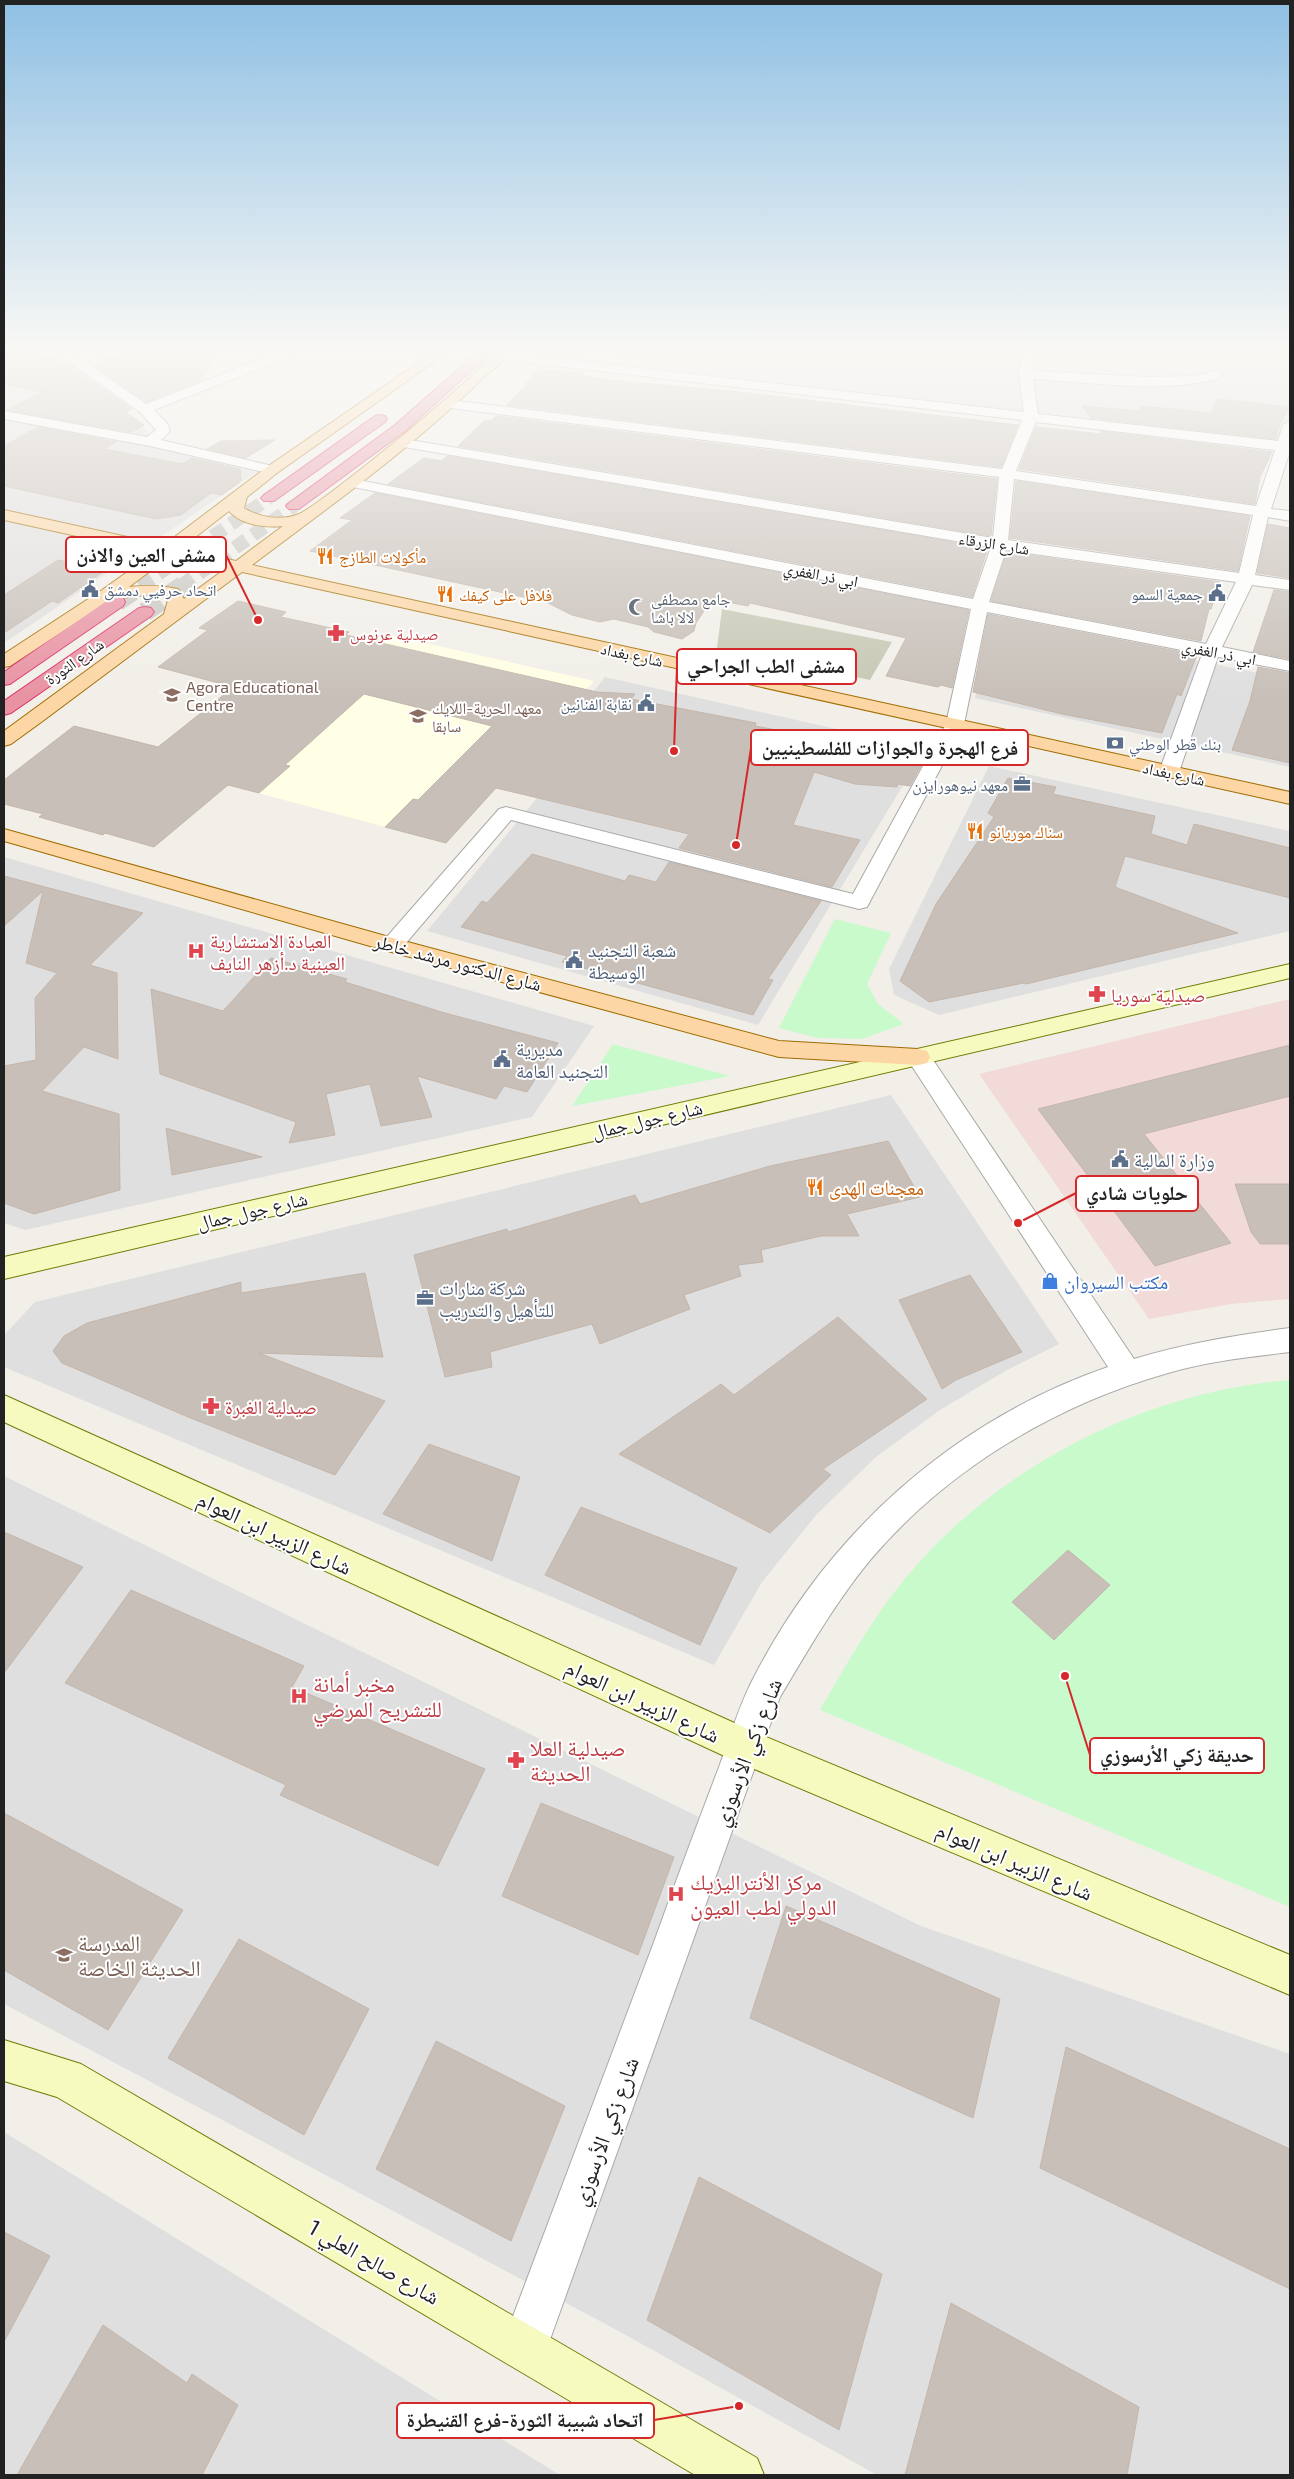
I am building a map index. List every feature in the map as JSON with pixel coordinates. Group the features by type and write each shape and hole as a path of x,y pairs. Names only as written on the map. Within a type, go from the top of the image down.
{"highway":[{"path":"269,498 311,468"},
{"path":"294,506 346,468"},
{"name":"شارع الثورة","path":"4,680 112,598"},
{"name":"شارع الثورة","path":"4,709 145,612"}],"main road":[{"path":"6,658 112,598 167,551 275,468"},
{"path":"6,738 310,516 372,468"},
{"path":"239,497 236,510 246,518 277,523 310,516"},
{"name":"شارع بغداد","path":"4,515 1290,798"},
{"path":"112,598 153,589 172,593 176,600 174,614"},
{"name":"شارع الدكتور مرشد خاطر","path":"5,836 392,945 780,1049 918,1057"},
{"name":"شارع جول جمال","path":"4,1268 1290,971"},
{"name":"شارع الزبير ابن العوام","path":"4,1408 746,1747 1290,1975"},
{"name":"شارع صالح العلي 1","path":"4,2061 66,2079 740,2475"}],"street":[{"path":"262,468 272,470"},
{"name":"شارع الزرقاء","path":"550,468 1000,544 1290,585"},
{"path":"957,468 1290,516"},
{"path":"392,945 506,813 859,902 955,724 980,605 1000,544 1007,474 1010,468"},
{"path":"1169,772 1212,650 1246,579 1262,512 1279,468"},
{"name":"ابي ذر الغفري","path":"352,483 1290,666"},
{"path":"918,1057 1127,1372"},
{"name":"شارع زكي الأرسوزي","path":"524,2348 746,1747 766,1688 811,1613 861,1547 916,1492 976,1445 1040,1408 1107,1378 1206,1350 1290,1340"}],"shaded area":[{"path":"4,468 238,468 256,472 4,643"},
{"path":"722,609 892,642 870,680 717,648"},
{"path":"990,621 1290,679 1290,767 975,698"},
{"name":"معهد الحرية-اللايك سابقا","path":"372,631 594,681 446,843 201,778"},
{"path":"605,677 925,749 758,1025 427,931 580,746 554,740"},
{"path":"989,766 1290,831 1290,931 939,1015 894,995 889,969"},
{"path":"4,857 594,1026 532,1117 25,1230 4,1223"},
{"path":"1290,999 1290,1299 1231,1304 1149,1319 979,1074"},
{"path":"891,1095 1059,1344 1007,1370 940,1410 876,1457 817,1514 762,1582 714,1665 4,1367 4,1335 35,1302"},
{"path":"4,1476 921,1926 1290,2054 1290,2475 877,2475 613,2328 4,2004"},
{"path":"4,2132 560,2475 4,2475"}],"green space":[{"path":"835,919 891,933 867,984 878,1004 904,1024 862,1039 818,1038 779,1028"},
{"path":"613,1044 730,1076 572,1106"},
{"path":"1290,1380 1290,1907 820,1710 849,1660 892,1595 941,1539 983,1502 1029,1470 1077,1442 1128,1418 1181,1400 1235,1387"}],"building":[{"path":"4,468 234,468 240,469 241,481 222,495 211,493 181,515 156,519 4,486"},
{"path":"411,468 516,468 988,548 972,597 388,484"},
{"path":"586,468 907,468 997,479 991,536"},
{"path":"1264,468 1260,477 1255,504 1019,469"},
{"path":"1016,481 1250,516 1238,571 1010,538"},
{"path":"375,493 969,610 952,688 941,685 938,687 886,676 906,638 750,603 748,606 712,599 696,623 694,631 682,639 654,632 648,627 614,619 600,622 572,615 546,602 310,551 352,520 340,518"},
{"path":"1268,524 1290,528 1290,578 1257,573"},
{"path":"1007,552 1220,582 1211,609 1209,609 1201,641 991,601"},
{"path":"58,560 106,570 58,603 52,601 4,633 4,595"},
{"path":"1274,590 1290,592 1290,659 1253,652"},
{"path":"238,601 286,612 281,617 349,632 346,635 597,692 635,694 631,699 756,723 755,726 861,746 866,739 929,751 910,786 898,784 897,787 855,784 814,772 793,825 860,840 832,887 679,848 689,834 496,788 446,843 385,827 413,799 418,800 492,726 364,694 285,765 290,766 259,793 228,785 154,847 39,817 43,814 4,804 4,780 74,726 158,747 230,690 222,688 226,685 158,667 208,630 199,628"},
{"path":"988,614 1197,655 1181,696 1177,694 1162,733 1062,714 973,692"},
{"path":"1258,667 1290,673 1290,763 1232,750 1250,701"},
{"path":"1008,778 1056,787 1053,794 1155,816 1151,834 1187,845 1194,824 1290,848 1290,898 1125,856 1115,887 1238,933 1026,984 929,1002 900,981 936,904 994,817 988,813"},
{"path":"532,854 625,881 629,875 656,882 669,862 821,901 768,979 773,980 753,1015 562,962 567,956 461,927 482,901 487,903"},
{"path":"4,876 143,913 90,965 117,973 118,1059 84,1047 42,1091 119,1114 120,1190 34,1214 4,1203 4,1066 36,1060 35,998 57,973 26,963 43,891 4,926"},
{"path":"271,958 347,979 345,982 445,1013 558,1043 527,1092 504,1086 496,1099 417,1076 432,1117 381,1126 370,1084 326,1094 335,1135 289,1143 296,1122 160,1074 151,989 223,1011"},
{"name":"وزارة المالية","path":"1290,1045 1290,1096 1144,1134 1231,1243 1155,1266 1038,1109"},
{"path":"166,1128 262,1157 172,1175"},
{"path":"888,1141 920,1197 847,1214 859,1236 821,1236 761,1250 763,1262 738,1265 741,1276 684,1295 690,1309 600,1344 592,1324 490,1352 492,1367 445,1377 414,1255 507,1229 508,1232 635,1195 640,1204 770,1166"},
{"path":"1235,1184 1290,1184 1290,1244 1260,1244 1251,1232"},
{"path":"365,1273 383,1357 259,1353 385,1401 335,1475 188,1417 62,1363 53,1351 64,1336 87,1323 241,1282 241,1293"},
{"path":"970,1275 1022,1352 956,1380 942,1389 899,1300"},
{"path":"838,1317 927,1399 823,1469 831,1475 770,1533 619,1454 721,1384 734,1395"},
{"path":"429,1444 520,1477 492,1561 383,1514"},
{"path":"581,1507 737,1568 700,1645 545,1575"},
{"path":"4,1532 83,1567 4,1673"},
{"path":"1068,1550 1110,1585 1054,1640 1012,1602"},
{"path":"131,1590 304,1666 292,1687 485,1769 438,1866 280,1795 286,1785 65,1683"},
{"path":"541,1803 674,1857 638,1955 502,1896"},
{"path":"4,1813 183,1910 108,2030 4,1970"},
{"path":"786,1906 1000,1999 973,2118 750,2018"},
{"path":"239,1939 369,2009 304,2135 168,2058"},
{"path":"436,2041 565,2106 511,2241 376,2169"},
{"path":"1066,2047 1290,2149 1290,2289 1040,2168"},
{"path":"699,2177 882,2274 839,2430 647,2320"},
{"path":"4,2232 50,2256 4,2342"},
{"path":"951,2303 1139,2407 1127,2475 905,2475"},
{"path":"103,2325 187,2383 192,2374 238,2405 202,2475 17,2475"}],"tunnel":[{"path":"140,586 269,498"},
{"path":"181,586 294,506"},
{"path":"117,602 142,585"},
{"path":"145,612 183,585"}],"place":[{"name":"مأكولات الطازج","path":"325,556"},
{"name":"اتحاد حرفيي دمشق","path":"90,589"},
{"name":"جمعية السمو","path":"1217,593"},
{"name":"فلافل على كيفك","path":"445,594"},
{"name":"جامع مصطفى لالا باشا","path":"637,607"},
{"name":"مشفى العين والاذن","path":"258,620"},
{"name":"صيدلية عرنوس","path":"336,633"},
{"name":"Agora Educational Centre","path":"172,695"},
{"name":"نقابة الفنانين","path":"646,703"},
{"name":"معهد الحرية-اللايك سابقا","path":"418,716"},
{"name":"بنك قطر الوطني","path":"1115,743"},
{"name":"مشفى الطب الجراحي","path":"674,751"},
{"name":"معهد نيوهورايزن","path":"1022,784"},
{"name":"سناك موريانو","path":"975,831"},
{"name":"فرع الهجرة والجوازات للفلسطينيين","path":"736,845"},
{"name":"العيادة الاستشارية العينية د.أزهر النايف","path":"196,951"},
{"name":"شعبة التجنيد الوسيطة","path":"574,960"},
{"name":"صيدلية سوريا","path":"1097,994"},
{"name":"مديرية التجنيد العامة","path":"502,1059"},
{"name":"وزارة المالية","path":"1120,1159"},
{"name":"معجنات الهدى","path":"815,1187"},
{"name":"حلويات شادي","path":"1018,1223"},
{"name":"مكتب السيروان","path":"1050,1281"},
{"name":"شركة منارات للتأهيل والتدريب","path":"425,1298"},
{"name":"صيدلية الغبرة","path":"211,1406"},
{"name":"حديقة زكي الأرسوزي","path":"1065,1676"},
{"name":"مخبر أمانة للتشريح المرضي","path":"299,1696"},
{"name":"صيدلية العلا الحديثة","path":"516,1760"},
{"name":"مركز الأنتراليزيك الدولي لطب العيون","path":"676,1894"},
{"name":"المدرسة الحديثة الخاصة","path":"64,1955"},
{"name":"اتحاد شبيبة الثورة-فرع القنيطرة","path":"739,2406"}]}
